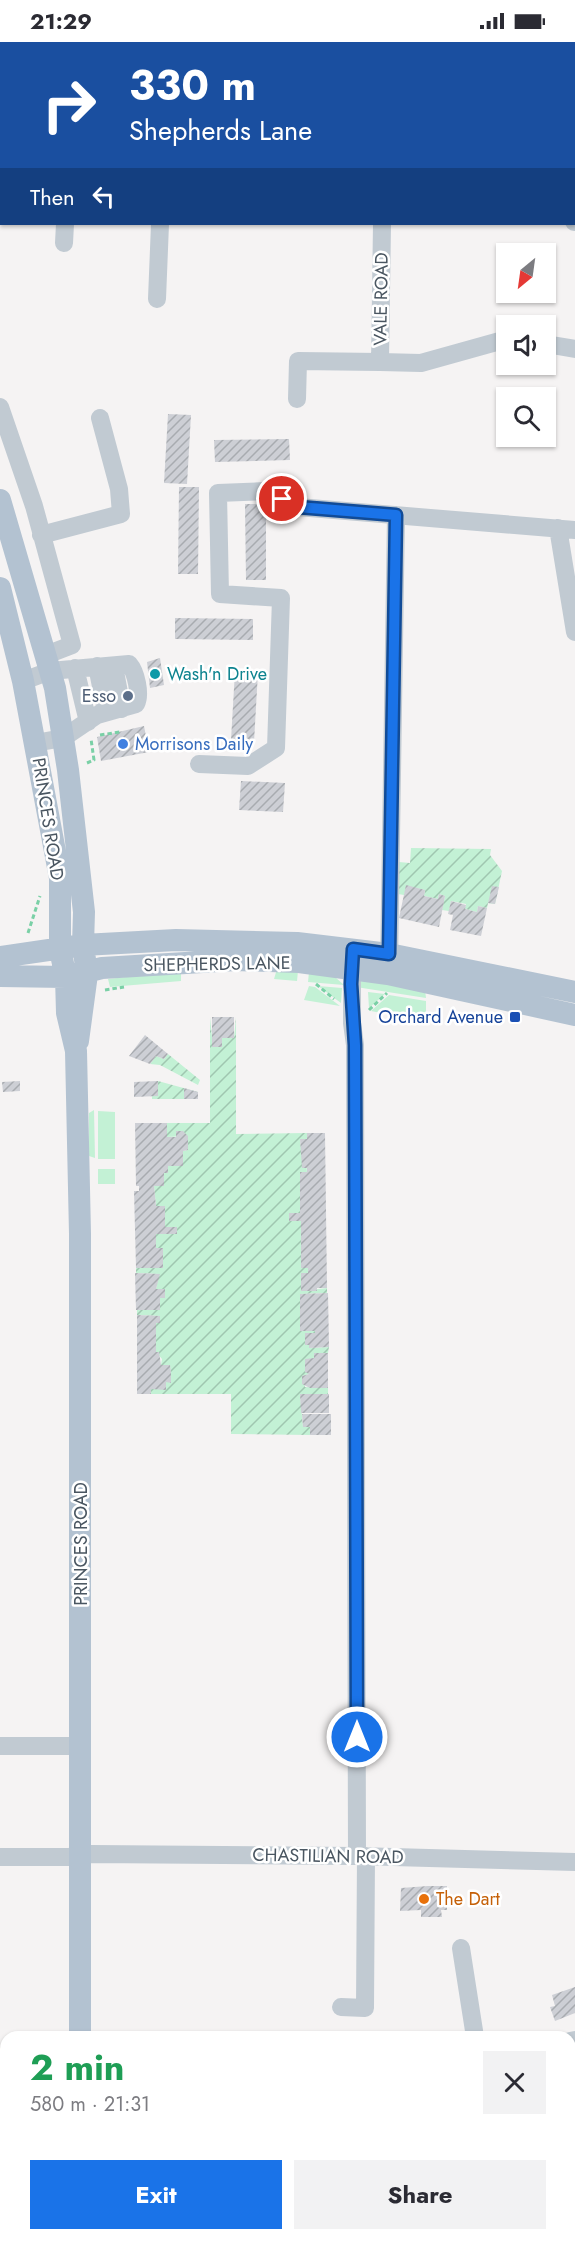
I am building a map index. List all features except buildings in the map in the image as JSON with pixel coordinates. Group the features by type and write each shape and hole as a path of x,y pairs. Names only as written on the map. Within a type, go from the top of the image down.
{"main road":[{"name":"PRINCES ROAD","path":"0,500 48,663 68,770 84,912 83,945 67,1013 76,1051 79,1135 80,2031"},
{"name":"PRINCES ROAD","path":"0,588 23,681 60,878 60,950 77,975"},
{"name":"SHEPHERDS LANE","path":"0,957 83,945 244,940 352,959 388,974 575,1015"},
{"name":"SHEPHERDS LANE","path":"0,976 77,975 102,968 236,960 299,962 352,959"},
{"name":"SHEPHERDS LANE","path":"388,974 575,992"}],"street":[{"path":"64,243 65,225"},
{"path":"157,299 160,225"},
{"name":"VALE ROAD","path":"297,399 298,361 380,362 382,225"},
{"path":"380,362 422,363 496,342"},
{"path":"556,346 575,349"},
{"path":"0,407 41,535 72,645 23,681"},
{"path":"41,535 121,514 119,489 100,418"},
{"path":"199,764 248,766 276,748 281,598 220,594 218,493 266,491 298,507 566,529 575,632"},
{"path":"388,974 396,515"},
{"path":"35,743 63,738 88,722 114,710 136,704 138,698 134,669 129,664 75,669 48,663"},
{"path":"105,666 114,710"},
{"path":"75,669 88,722"},
{"path":"341,2007 365,2008 356,1016 352,959"},
{"path":"0,1746 80,1746"},
{"name":"CHASTILIAN ROAD","path":"0,1857 362,1856 575,1862"},
{"path":"461,1948 474,2031"}],"path":[{"path":"68,770 94,760 91,739 120,732"},
{"path":"356,1016 368,1010 388,974"},
{"path":"316,984 341,1004"}],"green space":[{"path":"411,848 491,849 490,855 502,871 495,904 488,903 487,908 478,906 477,912 465,909 466,904 451,901 449,911 442,910 445,896 439,894 438,899 424,896 425,890 407,886 404,895 398,894 399,862 410,863"},
{"path":"277,969 298,971 297,981 274,979"},
{"path":"181,971 181,981 110,987 108,979"},
{"path":"309,972 335,977 344,985 308,982"},
{"path":"358,979 425,990 426,998 356,987"},
{"path":"309,986 315,987 340,1006 304,1000"},
{"path":"318,986 342,988 341,1003"},
{"path":"368,992 385,994 369,1008"},
{"path":"389,995 426,1001 426,1022 371,1011"},
{"path":"210,1017 213,1047 222,1047 222,1038 234,1038 236,1017 236,1134 307,1133 307,1139 300,1139 307,1172 300,1173 300,1213 289,1213 289,1220 301,1221 301,1268 308,1268 308,1273 301,1274 301,1291 327,1288 327,1293 300,1294 300,1331 315,1331 315,1333 305,1333 305,1345 309,1345 309,1348 329,1347 328,1353 314,1353 314,1358 310,1359 309,1374 302,1376 305,1387 328,1388 328,1394 300,1394 303,1427 310,1427 310,1435 231,1434 231,1394 151,1394 151,1389 166,1389 166,1382 171,1382 170,1365 161,1365 162,1359 156,1352 156,1323 160,1323 160,1316 137,1315 137,1310 160,1310 160,1298 165,1298 165,1289 156,1289 159,1274 136,1273 136,1268 163,1268 163,1248 156,1248 156,1234 177,1234 177,1227 165,1227 156,1206 154,1186 164,1185 164,1173 168,1173 168,1166 183,1166 183,1151 188,1150 188,1136 167,1137 167,1123 210,1123"},
{"path":"168,1054 200,1080 198,1085 160,1065 150,1064 156,1056 164,1059"},
{"path":"158,1081 198,1092 198,1099 152,1099 152,1096 158,1096"},
{"path":"94,1110 95,1158 89,1156 89,1113"},
{"path":"98,1111 115,1112 115,1159 98,1159"},
{"path":"98,1169 115,1169 115,1184 98,1184"}],"place":[{"name":"Wash'n Drive","path":"155,674"},
{"name":"Esso","path":"128,696"},
{"name":"Morrisons Daily","path":"123,744"},
{"name":"Orchard Avenue","path":"515,1017"},
{"name":"The Dart","path":"424,1899"}],"route":[{"path":"282,499 298,507 396,515 389,954 353,949 351,984 352,1023 355,1037 357,1737"}]}
